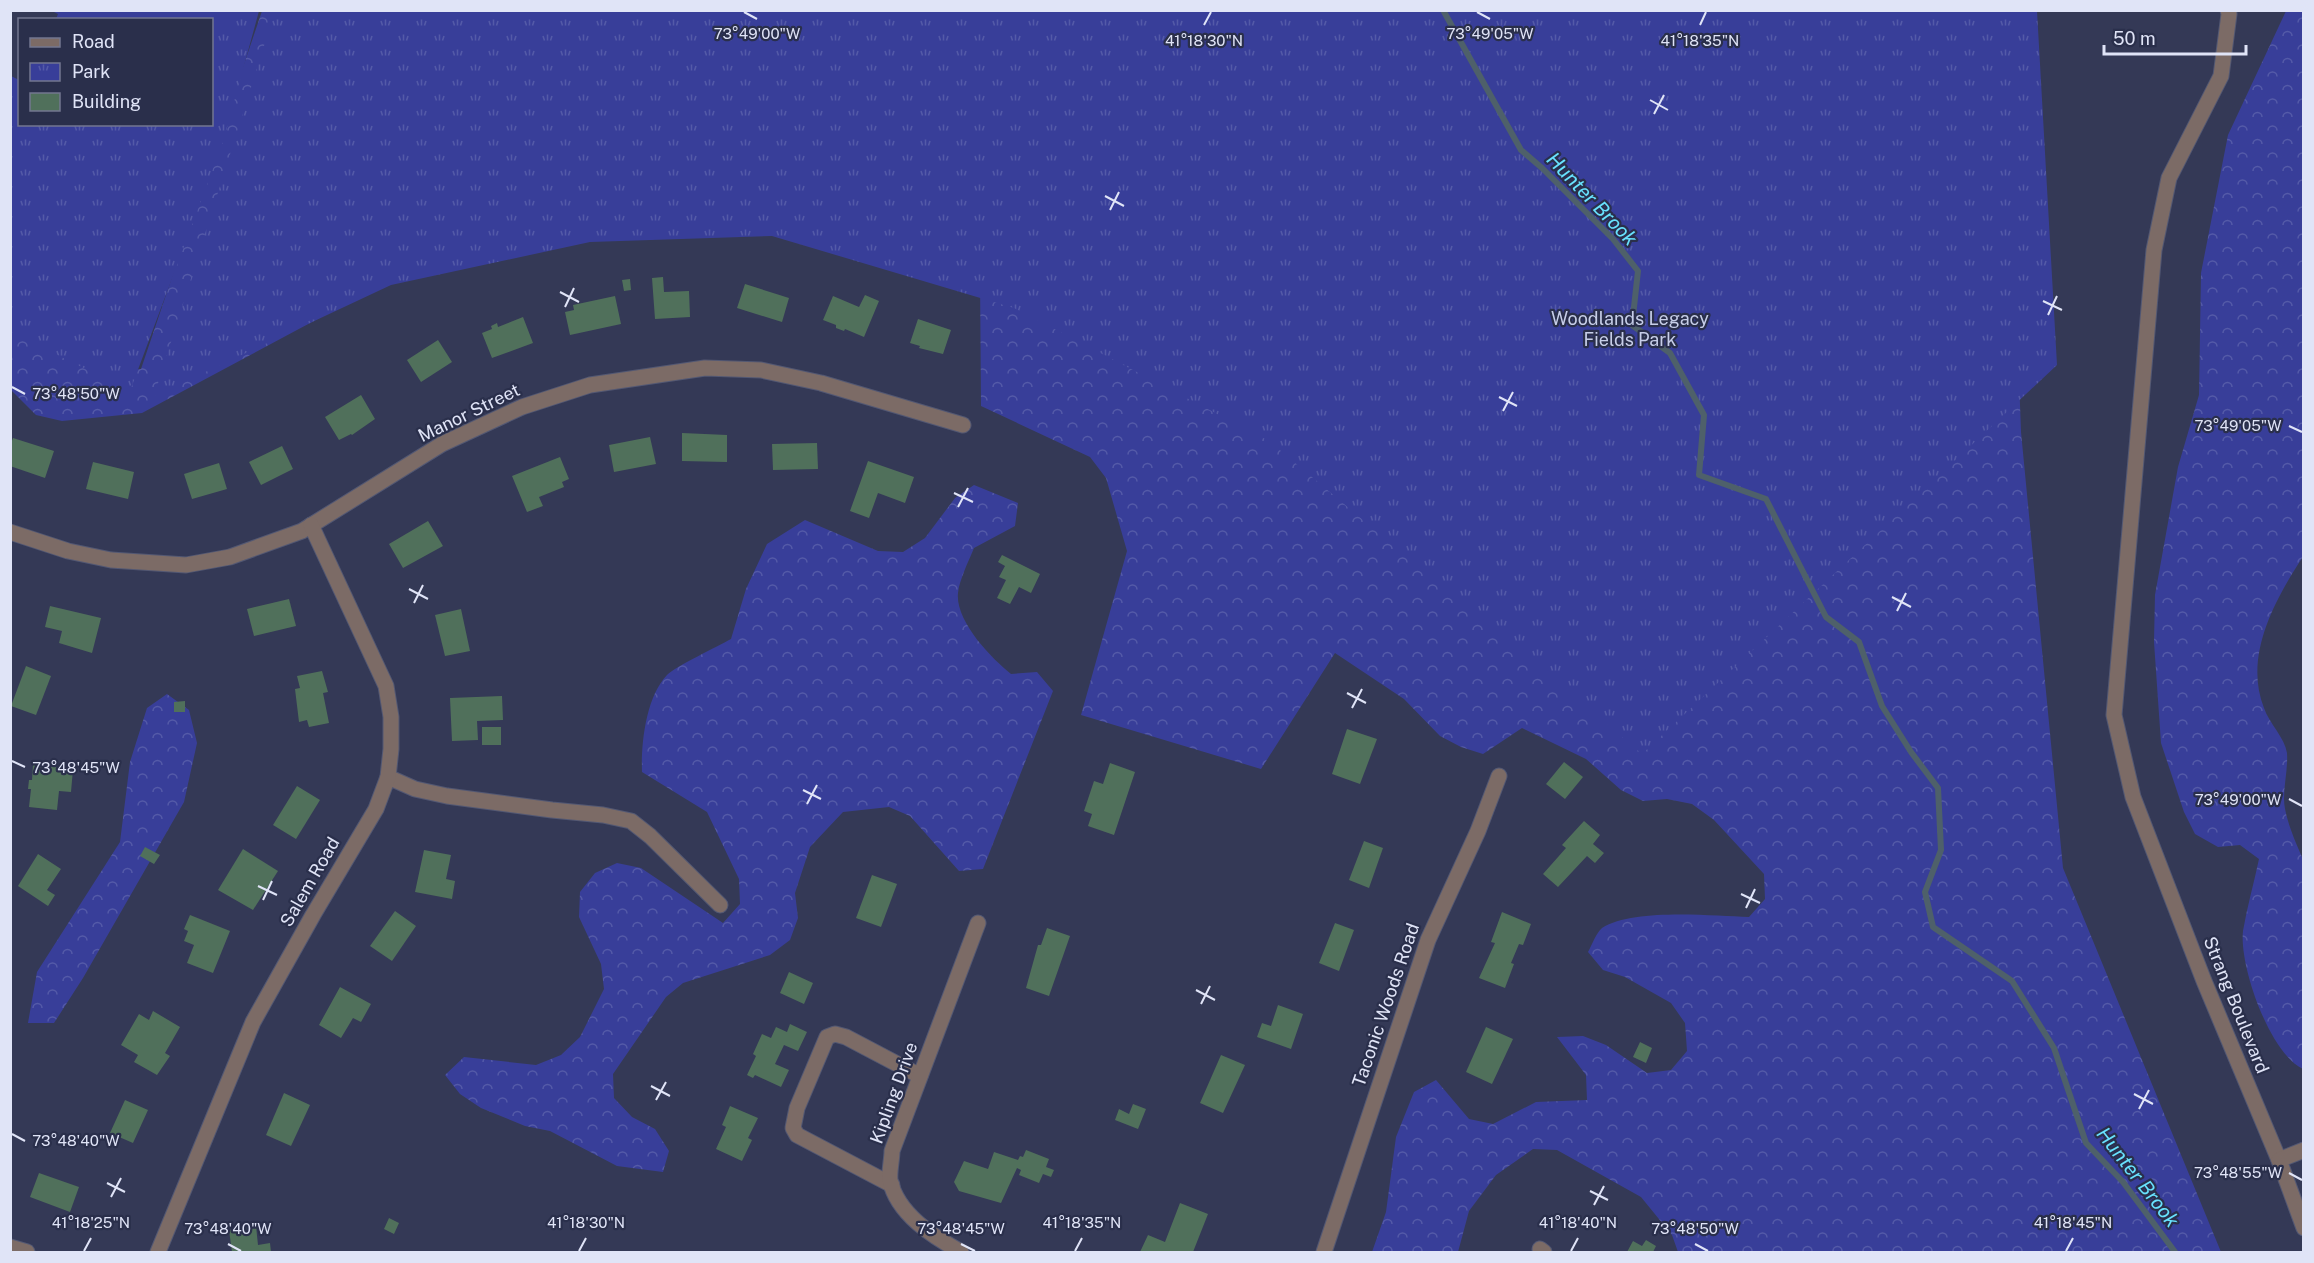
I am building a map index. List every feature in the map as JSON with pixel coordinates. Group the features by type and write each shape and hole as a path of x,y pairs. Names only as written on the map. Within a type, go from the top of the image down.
{"street":[{"name":"Strang Boulevard","path":"2228,10 2221,76 2169,178 2154,250 2114,715 2133,797 2204,981 2279,1160 2304,1228"},
{"name":"Manor Street","path":"10,532 68,551 111,560 186,565 230,557 302,531 442,444 522,406 601,384 705,368 761,370 821,383 963,425"},
{"name":"Salem Road","path":"158,1252 253,1022 376,809 388,777 391,717 386,686 311,525"},
{"name":"Taconic Woods Road","path":"1324,1252 1428,940 1478,831 1499,776"},
{"path":"388,777 415,789 447,796 552,810 603,814 631,821 650,836 720,905"},
{"name":"Kipling Drive","path":"961,1252 936,1238 911,1216 895,1195 890,1177 892,1151 978,922"},
{"path":"892,1185 797,1135 792,1128 797,1108 827,1037 835,1034 846,1037 920,1076"},
{"path":"2279,1160 2304,1150"},
{"path":"10,1247 27,1252"}],"green space":[{"path":"52,11 259,11 223,142 130,391 11,332 11,76 18,80 18,126 213,126 213,18 56,18 58,14"},
{"name":"Woodlands Legacy Fields Park","path":"262,11 1996,11 2012,185 2021,432 2063,868 2221,1252 1678,1252 1672,1235 1641,1197 1557,1150 1533,1149 1496,1175 1469,1211 1458,1252 1372,1252 1386,1212 1396,1137 1414,1092 1436,1080 1469,1119 1493,1124 1536,1102 1587,1100 1586,1075 1557,1037 1583,1036 1606,1045 1647,1073 1671,1070 1687,1051 1685,1023 1671,1003 1625,977 1603,970 1588,952 1602,928 1633,918 1653,915 1749,917 1765,899 1764,874 1714,820 1692,804 1667,799 1643,801 1621,790 1586,759 1522,728 1483,754 1461,747 1440,736 1404,699 1335,653 1261,769 1081,715 1127,551 1106,478 1090,457 981,406 980,275 741,192 493,225 142,413 62,421 36,415 11,390 10,308 112,371 141,369"},
{"name":"Woodlands Legacy Fields Park","path":"275,11 2037,11 2057,365 1642,754 1269,441 1014,308 772,236 590,242 391,285 154,396"},
{"path":"2286,11 2304,11 2304,555 2274,608 2260,648 2257,668 2264,708 2286,747 2284,793 2286,813 2303,859 2303,1069 2291,1060 2279,1046 2268,1028 2259,1008 2246,965 2243,931 2259,859 2240,845 2218,847 2195,834 2184,812 2161,743 2154,642 2155,595 2178,467 2199,395 2201,273 2228,135"},
{"path":"974,485 1018,503 1015,526 974,548 958,593 962,615 985,649 1011,674 1037,672 1053,691 983,869 959,871 910,816 889,807 843,812 810,847 795,893 798,918 790,940 770,955 683,983 666,997 613,1074 614,1098 632,1117 655,1129 669,1151 663,1172 617,1166 550,1131 525,1126 481,1108 460,1094 445,1075 464,1057 536,1065 561,1055 580,1037 604,989 601,964 579,917 580,892 595,873 617,863 641,868 723,923 740,904 739,879 707,812 642,772 643,748 646,721 660,684 672,671 731,639 746,589 767,544 805,520 878,551 903,552 925,538 955,498"},
{"path":"167,694 189,710 197,743 184,802 83,978 54,1023 28,1023 37,972 120,842 130,762 147,708"}],"building":[{"path":"663,277 664,292 689,291 690,317 655,319 652,278"},
{"path":"630,279 631,290 624,291 622,280"},
{"path":"745,284 789,298 782,322 737,308"},
{"path":"865,295 879,301 864,337 845,329 844,331 836,328 836,325 823,320 833,296 859,307"},
{"path":"615,296 621,324 570,335 565,312 574,310 573,305"},
{"path":"523,317 533,343 492,358 482,333 492,329 491,326 497,323 498,327"},
{"path":"918,319 951,330 943,354 919,348 920,346 910,343"},
{"path":"438,340 452,362 421,382 407,360"},
{"path":"361,395 375,419 352,435 339,440 325,417"},
{"path":"682,433 727,435 727,462 682,461"},
{"path":"650,437 656,464 614,472 609,445"},
{"path":"13,438 54,451 45,478 10,466 10,446"},
{"path":"817,443 818,469 773,470 772,444"},
{"path":"282,446 293,469 261,485 249,462"},
{"path":"560,457 569,479 562,482 564,487 539,497 543,506 527,512 512,476"},
{"path":"868,461 914,477 905,503 878,493 869,518 850,511"},
{"path":"93,462 134,472 128,499 86,489"},
{"path":"219,463 227,489 192,499 184,474"},
{"path":"428,521 443,546 403,568 389,544"},
{"path":"1002,555 1040,574 1031,593 1019,587 1010,604 997,598 1006,580 999,577 1005,566 998,562"},
{"path":"289,599 296,626 254,636 247,609"},
{"path":"50,606 101,618 92,653 59,643 62,631 45,627"},
{"path":"461,609 470,651 445,656 435,615"},
{"path":"26,666 51,676 36,715 11,706"},
{"path":"322,671 328,692 323,693 329,723 309,727 307,720 299,722 295,689 300,688 297,676"},
{"path":"502,696 503,720 477,721 478,740 452,741 450,698"},
{"path":"185,701 185,712 174,712 174,702"},
{"path":"482,727 501,727 501,745 482,745"},
{"path":"1347,729 1377,739 1360,784 1332,774"},
{"path":"1564,762 1583,777 1565,799 1546,784"},
{"path":"1110,763 1135,772 1114,835 1088,826 1092,814 1084,811 1094,781 1103,784"},
{"path":"33,765 73,769 71,792 59,791 57,810 29,807 31,789 28,789 29,780 32,780"},
{"path":"297,786 320,800 296,839 273,825"},
{"path":"1584,821 1600,835 1593,844 1604,853 1595,863 1587,856 1558,887 1543,874 1566,848 1562,845"},
{"path":"1364,841 1383,848 1369,888 1349,880"},
{"path":"145,847 160,855 154,864 140,856"},
{"path":"243,849 278,871 253,910 218,890"},
{"path":"424,850 451,855 446,879 455,881 452,899 415,892"},
{"path":"38,854 61,869 47,890 55,895 48,906 18,886"},
{"path":"872,875 897,884 881,927 856,918"},
{"path":"395,911 416,926 392,961 370,946"},
{"path":"1502,912 1531,924 1523,945 1519,944 1511,963 1514,964 1505,988 1479,978 1495,943 1491,942"},
{"path":"190,915 230,931 213,973 187,963 194,945 184,941 188,931 184,929"},
{"path":"1335,923 1354,930 1339,971 1319,963"},
{"path":"1047,928 1070,936 1049,996 1026,988 1038,945 1041,945"},
{"path":"789,972 813,983 804,1004 780,993"},
{"path":"340,987 371,1004 361,1022 353,1018 341,1038 319,1025"},
{"path":"1278,1005 1303,1014 1291,1049 1257,1037 1262,1023 1271,1026"},
{"path":"153,1011 180,1027 165,1053 170,1056 157,1075 134,1062 138,1055 121,1045 139,1014 149,1020"},
{"path":"790,1024 807,1032 798,1051 784,1045 775,1064 789,1070 781,1087 755,1075 753,1078 747,1075 756,1056 753,1054 762,1034 771,1038 776,1027 787,1032"},
{"path":"1486,1027 1513,1039 1492,1084 1466,1072"},
{"path":"1640,1042 1652,1048 1646,1063 1633,1057"},
{"path":"1221,1055 1245,1065 1223,1113 1200,1103"},
{"path":"284,1093 310,1105 291,1146 266,1135"},
{"path":"125,1100 148,1110 133,1143 110,1133"},
{"path":"1133,1104 1146,1109 1138,1129 1115,1120 1119,1109 1129,1114"},
{"path":"730,1106 758,1118 748,1138 752,1140 742,1161 716,1149 726,1127 722,1125"},
{"path":"1026,1150 1049,1159 1046,1167 1054,1170 1051,1177 1043,1174 1039,1183 1019,1175 1021,1170 1017,1168 1001,1203 959,1191 954,1182 964,1161 988,1169 994,1152 1018,1160 1020,1156 1023,1157"},
{"path":"39,1173 79,1187 70,1212 30,1197"},
{"path":"1180,1203 1208,1214 1193,1252 1140,1252 1148,1235 1165,1242"},
{"path":"389,1218 399,1223 394,1234 384,1229"},
{"path":"256,1226 258,1245 270,1243 271,1252 232,1252 229,1230"},
{"path":"1646,1240 1656,1246 1653,1252 1627,1252 1633,1241 1642,1246"}],"waterway":[{"name":"Hunter Brook","path":"1443,10 1521,150 1613,239 1638,271 1632,325 1670,353 1704,415 1699,475 1766,499 1826,617 1859,642 1882,706 1911,752 1938,788 1941,850 1925,892 1933,927 2012,981 2054,1048 2086,1143 2123,1182 2175,1252"}]}
